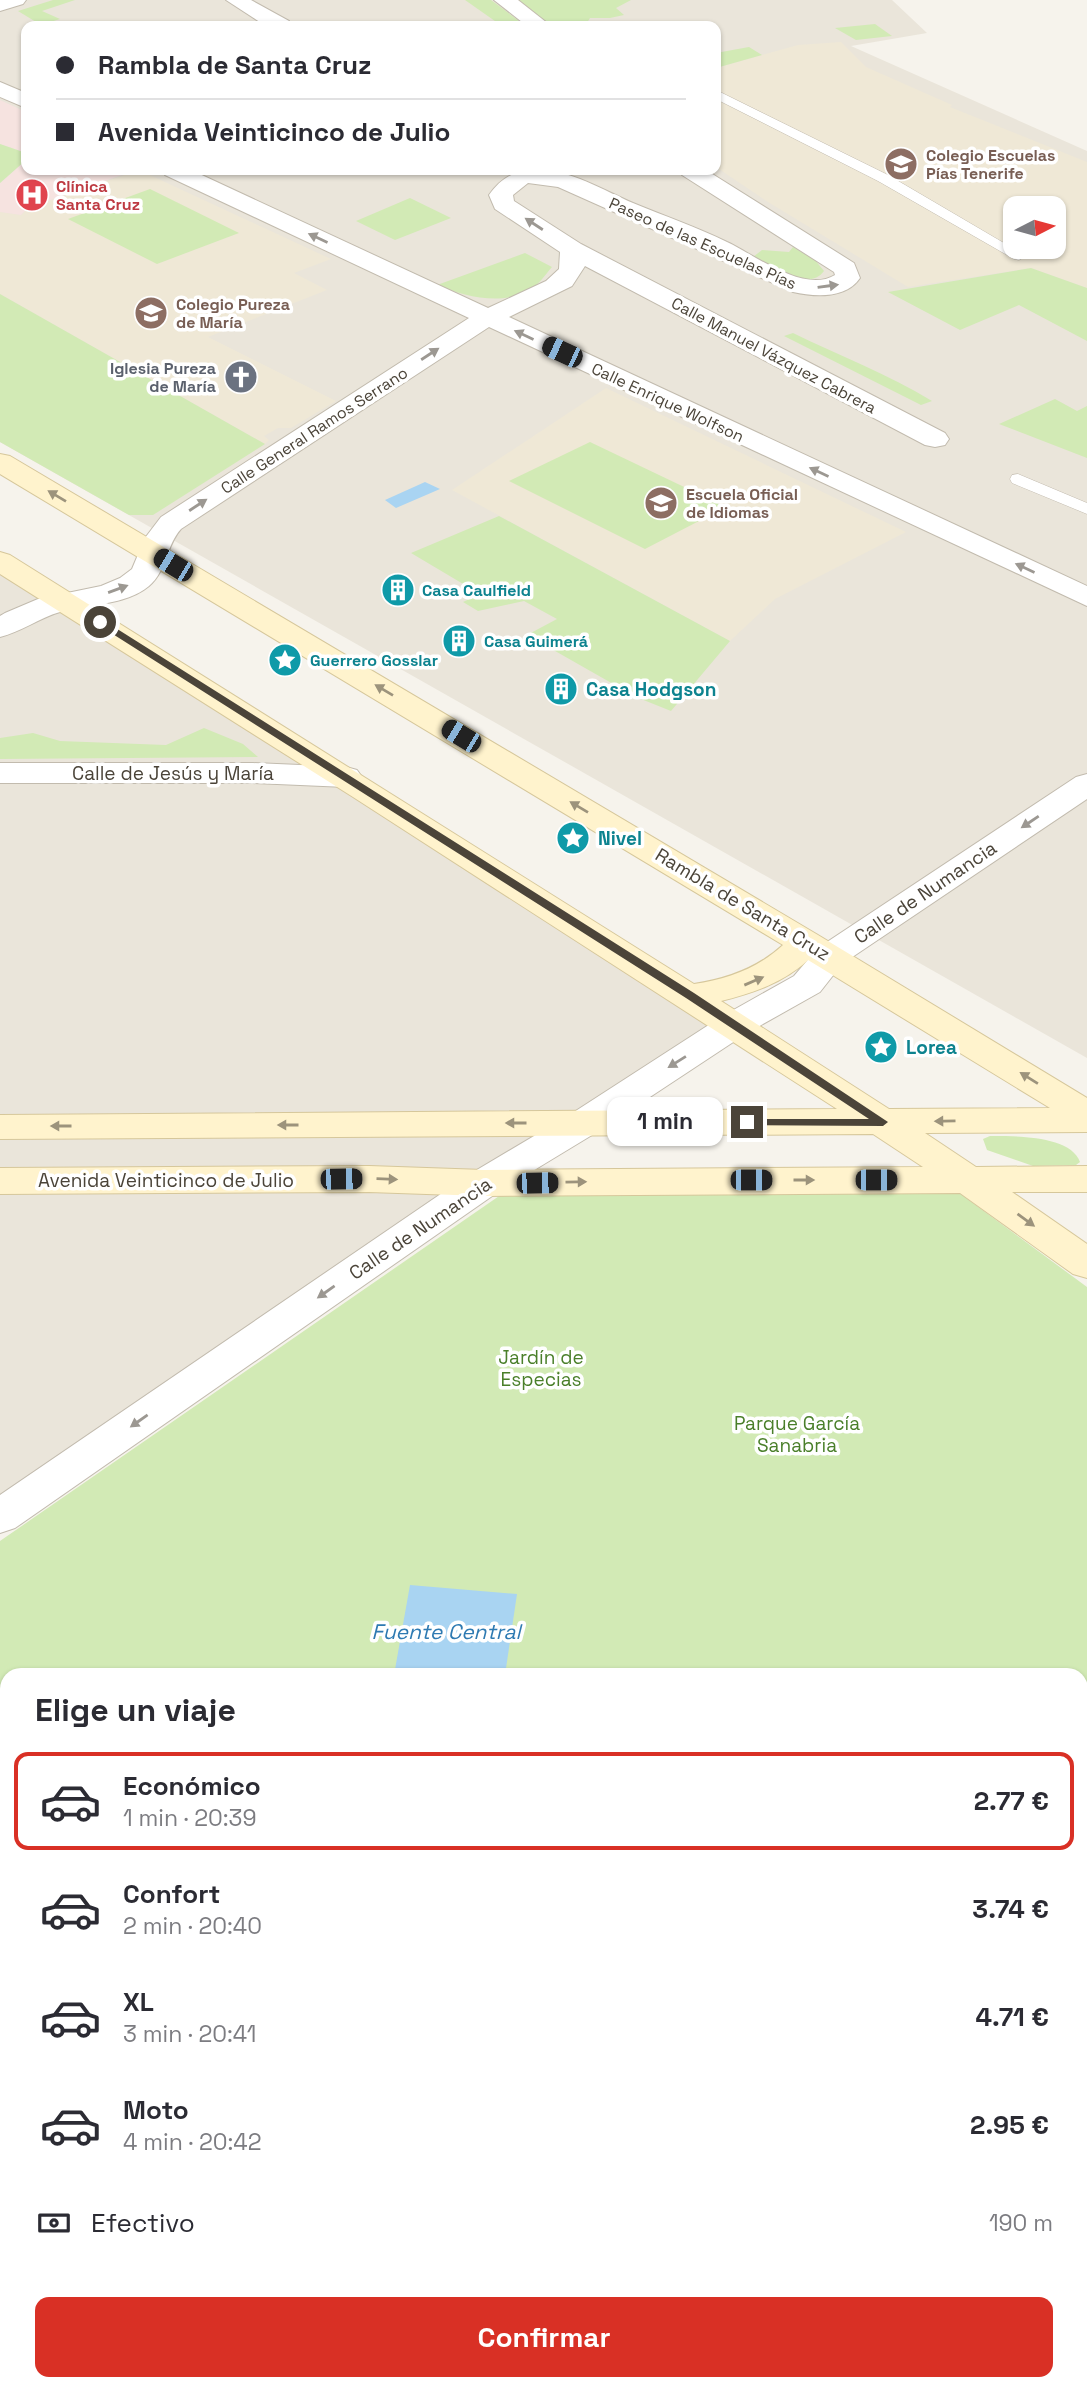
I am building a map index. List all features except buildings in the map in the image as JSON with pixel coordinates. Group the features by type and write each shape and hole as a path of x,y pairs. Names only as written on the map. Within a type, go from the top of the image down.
{"main road":[{"name":"Rambla de Santa Cruz","path":"0,462 818,949 1087,1114"},
{"path":"0,561 690,996 971,1180 1087,1264"},
{"path":"690,996 723,991 755,981 818,949"},
{"path":"0,1127 1087,1120"},
{"name":"Avenida Veinticinco de Julio","path":"0,1181 369,1179 484,1183 1087,1179"}],"street":[{"path":"0,5 16,0"},
{"path":"236,0 273,21"},
{"path":"504,0 533,21"},
{"path":"0,89 21,99"},
{"name":"Calle Enrique Wolfson","path":"184,175 1087,597"},
{"name":"Paseo de las Escuelas Pías","path":"522,175 506,188 502,195 503,204 572,249"},
{"name":"Paseo de las Escuelas Pías","path":"536,175 564,182 720,248 796,286 827,288 841,284 848,278 845,268 698,175"},
{"path":"568,278 574,262 572,249"},
{"name":"Calle Manuel Vázquez Cabrera","path":"572,249 935,439"},
{"path":"487,317 529,300 588,270 613,270"},
{"name":"Calle General Ramos Serrano","path":"0,628 32,611 126,587 144,574 160,533 171,523 487,317"},
{"name":"Calle de Jesús y María","path":"0,773 253,773 346,777"},
{"name":"Calle de Numancia","path":"0,1517 484,1183 584,1123 734,1025 802,988 818,949 1087,784"}],"lane":[{"path":"721,97 883,178 1003,247"},
{"path":"1018,479 1087,509"}],"shaded area":[{"path":"0,0 892,0 927,33 851,46 1087,151 1087,1058 0,442"},
{"name":"Colegio Escuelas Pías Tenerife","path":"841,42 866,67 952,105 950,107 1087,162 1087,288 1031,268 908,287 721,170 721,67 798,45"},
{"name":"Clínica Santa Cruz","path":"0,100 21,110 21,151 0,144"},
{"name":"Clínica Santa Cruz","path":"21,164 21,175 122,175 28,208 21,215 0,212 0,183"},
{"name":"Colegio Pureza de María","path":"124,175 150,175 331,259 294,273 327,290 208,337 336,401 291,428 278,428 264,436 269,440 265,444 0,294 0,212 21,215 28,208"},
{"name":"Escuela Oficial de Idiomas","path":"606,388 906,532 775,599 730,641 452,490"},
{"path":"0,561 734,1025 0,1517"}],"green space":[{"path":"53,0 75,0 42,11 60,19 54,21 34,21 18,11"},
{"path":"465,0 491,0 519,21 495,21"},
{"path":"516,0 631,0 616,8 624,15 590,18 588,21 542,21"},
{"path":"875,24 892,36 856,40 835,28"},
{"path":"749,47 762,55 721,67 721,52"},
{"path":"0,144 21,151 21,164 0,183"},
{"path":"150,189 239,233 157,264 68,219"},
{"path":"410,198 451,218 395,240 356,221"},
{"path":"793,247 815,260 824,271 817,277 800,279 753,257 762,250 789,252"},
{"path":"525,253 552,267 535,286 517,296 482,298 437,285"},
{"path":"1031,268 1087,288 1087,341 1019,305 960,330 888,292"},
{"path":"0,294 265,444 153,515 129,515 0,442"},
{"path":"793,333 932,401 921,405 784,336"},
{"path":"1055,399 1077,411 1087,406 1087,458 999,424"},
{"path":"590,442 726,507 645,549 509,481"},
{"path":"499,516 730,641 671,711 636,697 527,635 557,619 524,601 478,611 463,602 480,594 411,553"},
{"path":"204,728 243,744 258,757 0,759 0,738 33,733 60,741 166,745"},
{"path":"990,1136 1026,1137 1054,1142 1074,1153 1080,1162 1076,1165 1033,1166 987,1150 983,1139"},
{"name":"Parque García Sanabria","path":"958,1192 1087,1287 1087,1668 0,1668 0,1541 502,1194"}],"water":[{"path":"425,482 440,489 396,508 385,500"},
{"name":"Fuente Central","path":"410,1585 517,1594 506,1668 395,1668"}],"place":[{"name":"Colegio Escuelas Pías Tenerife","path":"901,164"},
{"name":"Clínica Santa Cruz","path":"32,195"},
{"name":"Colegio Pureza de María","path":"151,313"},
{"name":"Iglesia Pureza de María","path":"241,377"},
{"name":"Escuela Oficial de Idiomas","path":"661,503"},
{"name":"Casa Caulfield","path":"398,590"},
{"name":"Casa Guimerá","path":"459,641"},
{"name":"Guerrero Gosslar","path":"285,660"},
{"name":"Casa Hodgson","path":"561,689"},
{"name":"Nivel","path":"573,838"},
{"name":"Lorea","path":"881,1047"}],"route":[{"path":"100,622 690,996 883,1122 747,1122"}],"park label":[{"name":"Jardín de Especias","path":"541,1368"}]}
